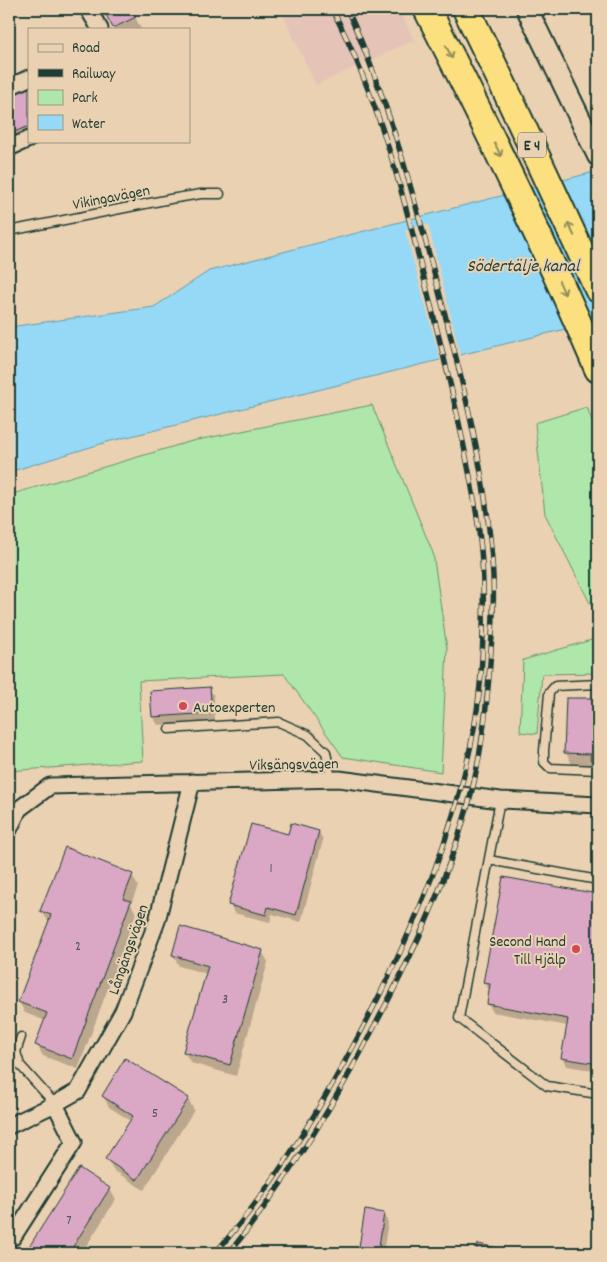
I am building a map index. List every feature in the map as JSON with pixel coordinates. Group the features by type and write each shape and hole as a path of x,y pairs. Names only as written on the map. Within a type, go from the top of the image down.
{"highway":[{"name":"E 4","path":"427,9 477,106 519,194 598,369"},
{"name":"E 4","path":"466,9 515,109 598,289"}],"main road":[{"path":"527,9 598,156"}],"street":[{"path":"88,9 99,28"},
{"path":"9,86 28,78"},
{"path":"9,148 28,140"},
{"name":"Viksängsvägen","path":"9,830 19,809 50,786 331,779 500,800 598,806"},
{"name":"Långängsvägen","path":"9,1126 78,1091 123,1011 157,921 192,782"},
{"path":"13,1237 74,1142 54,1104"}],"lane":[{"name":"Vikingavägen","path":"9,231 170,199 201,194 220,194"},
{"path":"598,684 555,686 549,693 544,762 550,768 598,770"},
{"path":"169,729 279,722 308,735 326,752 331,779"},
{"path":"500,800 459,1018 547,1086 598,1094"},
{"path":"489,860 598,880"},
{"path":"21,1037 16,1052 20,1065 54,1104"}],"shaded area":[{"path":"280,9 399,9 414,40 316,85"}],"green space":[{"path":"372,405 433,553 447,649 441,772 343,757 284,674 139,681 143,761 9,771 9,495 192,441"},
{"path":"587,407 598,439 598,619 545,514 535,423"},
{"path":"598,638 598,673 542,674 537,734 520,732 523,660"}],"water":[{"name":"Södertälje kanal","path":"598,171 598,321 107,442 9,472 9,327 154,307 209,271"}],"pier":[{"path":"428,224 461,357 441,363 405,230"}],"building":[{"path":"103,9 131,9 136,17 113,28"},
{"path":"28,85 28,126 9,134 9,93"},
{"path":"210,687 212,713 152,717 150,691"},
{"path":"566,698 598,698 598,760 590,760 591,754 564,753"},
{"path":"291,823 319,831 296,915 268,907 266,915 228,905 251,824 288,834"},
{"path":"65,847 133,874 123,899 131,901 72,1059 35,1045 47,1013 18,1002 51,915 40,911"},
{"path":"503,877 598,894 598,1064 561,1058 568,1019 487,1004 490,984 483,983"},
{"path":"180,926 263,950 230,1065 183,1052 208,966 172,955"},
{"path":"125,1058 189,1098 137,1180 105,1159 133,1116 102,1096"},
{"path":"79,1168 110,1188 69,1253 32,1253 27,1250"},
{"path":"365,1210 384,1213 378,1253 358,1253"},
{"path":"478,1244 522,1253 476,1253"}],"railway":[{"path":"215,1253 259,1198 299,1140 335,1080 386,983 433,875 446,838 467,762 480,688 483,635 481,546 458,419 419,258 389,148 363,77 332,9"},
{"path":"229,1253 269,1200 324,1117 389,1000 418,940 444,878 465,814 474,782 487,700 493,622 493,576 486,503 473,431 429,252 409,181 375,77 347,9"}],"place":[{"name":"Autoexperten","path":"183,706"},
{"name":"Second Hand Till Hjälp","path":"576,949"}]}
